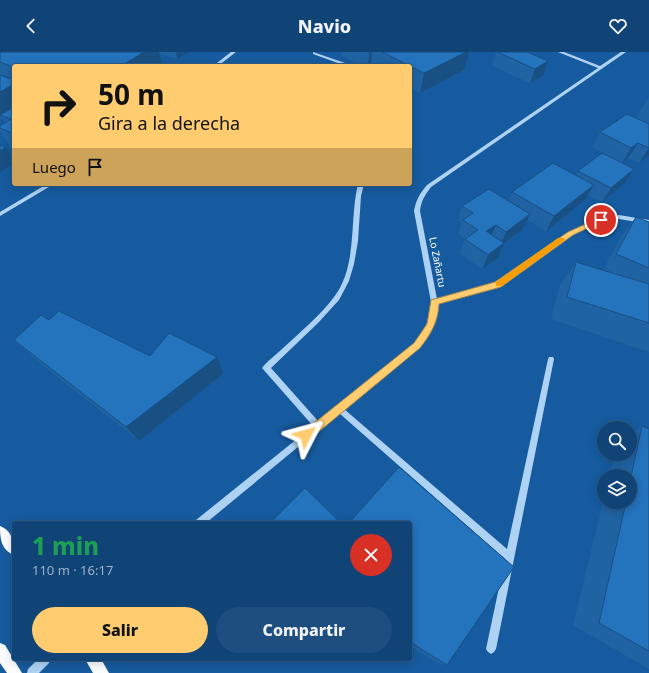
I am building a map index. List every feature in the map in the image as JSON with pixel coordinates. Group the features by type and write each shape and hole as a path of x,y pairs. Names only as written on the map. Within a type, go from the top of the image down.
{"main road":[{"path":"0,532 12,547"},
{"path":"0,650 14,673"},
{"path":"93,661 102,673"}],"street":[{"path":"218,64 234,52"},
{"path":"317,52 314,53 344,64"},
{"path":"560,52 600,68"},
{"name":"Lo Zañartu","path":"201,521 417,345 425,335 431,324 434,313 434,302 417,211 418,202 422,193 429,186 624,52"},
{"path":"0,214 47,186"},
{"path":"318,426 266,368 316,321 337,298 346,281 355,241 357,210 361,186"},
{"path":"434,302 498,285 570,234 601,220 620,217 649,222"},
{"path":"491,649 551,359"},
{"path":"339,409 510,557"},
{"path":"32,673 43,661"}],"building":[{"path":"0,52 144,52 124,64 12,64 12,66 0,62"},
{"path":"382,52 466,52 424,73 412,67 412,64 406,64"},
{"path":"497,52 527,52 548,61 535,69"},
{"path":"0,75 12,79 12,85 0,92"},
{"path":"12,108 12,133 0,128 0,126 11,119 0,115"},
{"path":"627,114 649,124 649,148 638,143 631,148 600,132"},
{"path":"0,145 6,147 0,151"},
{"path":"602,153 634,169 611,188 578,171"},
{"path":"553,163 594,185 554,216 512,192"},
{"path":"489,189 530,214 506,232 496,225 486,231 504,243 488,255 465,239 478,230 463,220 473,213 462,206"},
{"path":"636,217 649,222 649,268 616,254"},
{"path":"576,262 649,284 649,323 567,297"},
{"path":"59,311 150,356 169,333 217,357 126,427 14,340 41,315 49,320"},
{"path":"642,426 649,429 649,651 599,623 624,509 637,509 637,469 633,469 634,461 637,461 637,449"},
{"path":"399,467 514,567 447,665 412,643 412,521 351,521"},
{"path":"305,488 339,521 272,521"}],"slow traffic":[{"path":"499,284 561,240"}],"route":[{"path":"306,435 417,345 431,324 434,313 434,302 498,285 570,234 601,220"}]}
